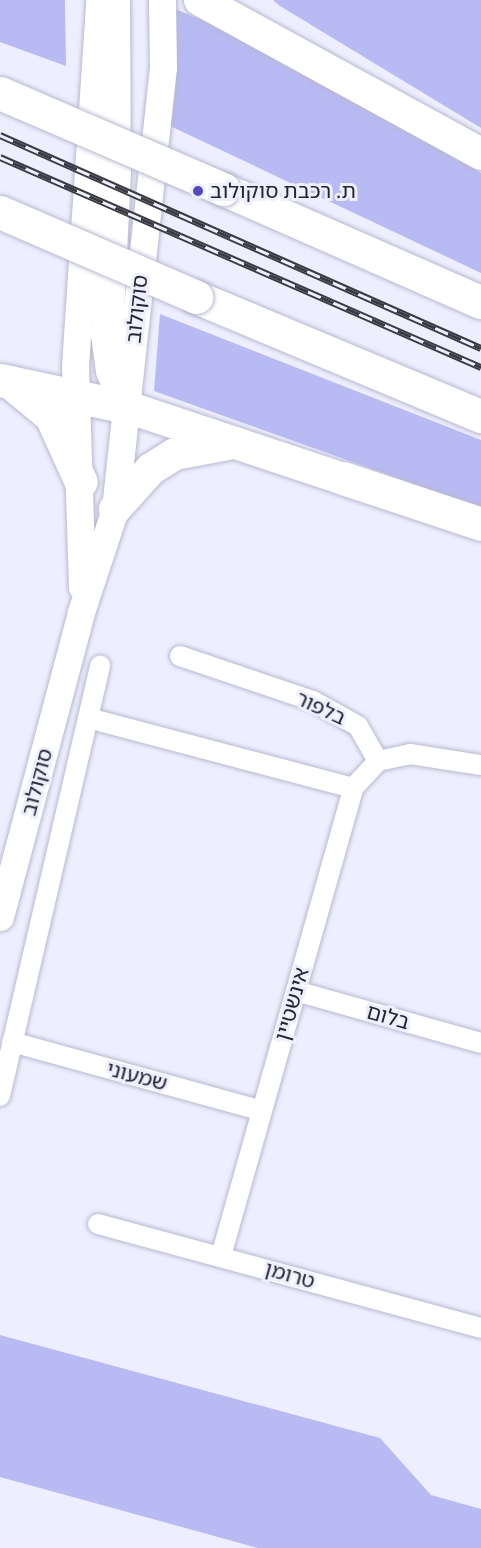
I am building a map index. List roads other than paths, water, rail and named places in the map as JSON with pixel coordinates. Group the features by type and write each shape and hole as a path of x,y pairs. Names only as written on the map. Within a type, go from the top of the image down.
{"highway":[{"path":"0,93 481,302"},
{"path":"0,212 481,416"},
{"path":"4,380 75,392 127,407"},
{"path":"4,380 51,416 81,482"},
{"path":"343,478 481,524"}],"main road":[{"name":"סוקולוב","path":"81,612 81,482 75,392 99,0"},
{"path":"114,0 115,171 107,335 112,371 127,407 343,478 481,530"},
{"name":"סוקולוב","path":"0,914 81,612 115,509 164,67 162,0"},
{"path":"200,0 295,48 481,154"},
{"path":"240,0 295,48"},
{"path":"115,509 151,469 175,454 208,444 240,445"}],"street":[{"name":"בלפור","path":"180,656 313,701 358,726 378,761"},
{"path":"0,1096 100,666"},
{"path":"88,718 353,788"},
{"path":"378,761 410,754 481,765"},
{"name":"אינשטיין","path":"221,1256 353,788 378,761"},
{"name":"בלום","path":"296,991 481,1043"},
{"name":"שמעוני","path":"12,1042 262,1111"},
{"name":"טרומן","path":"98,1224 481,1328"}],"railway":[{"path":"0,135 481,348"},
{"path":"0,157 481,367"}],"place":[{"name":"ת. רכבת סוקולוב","path":"198,191"}]}
